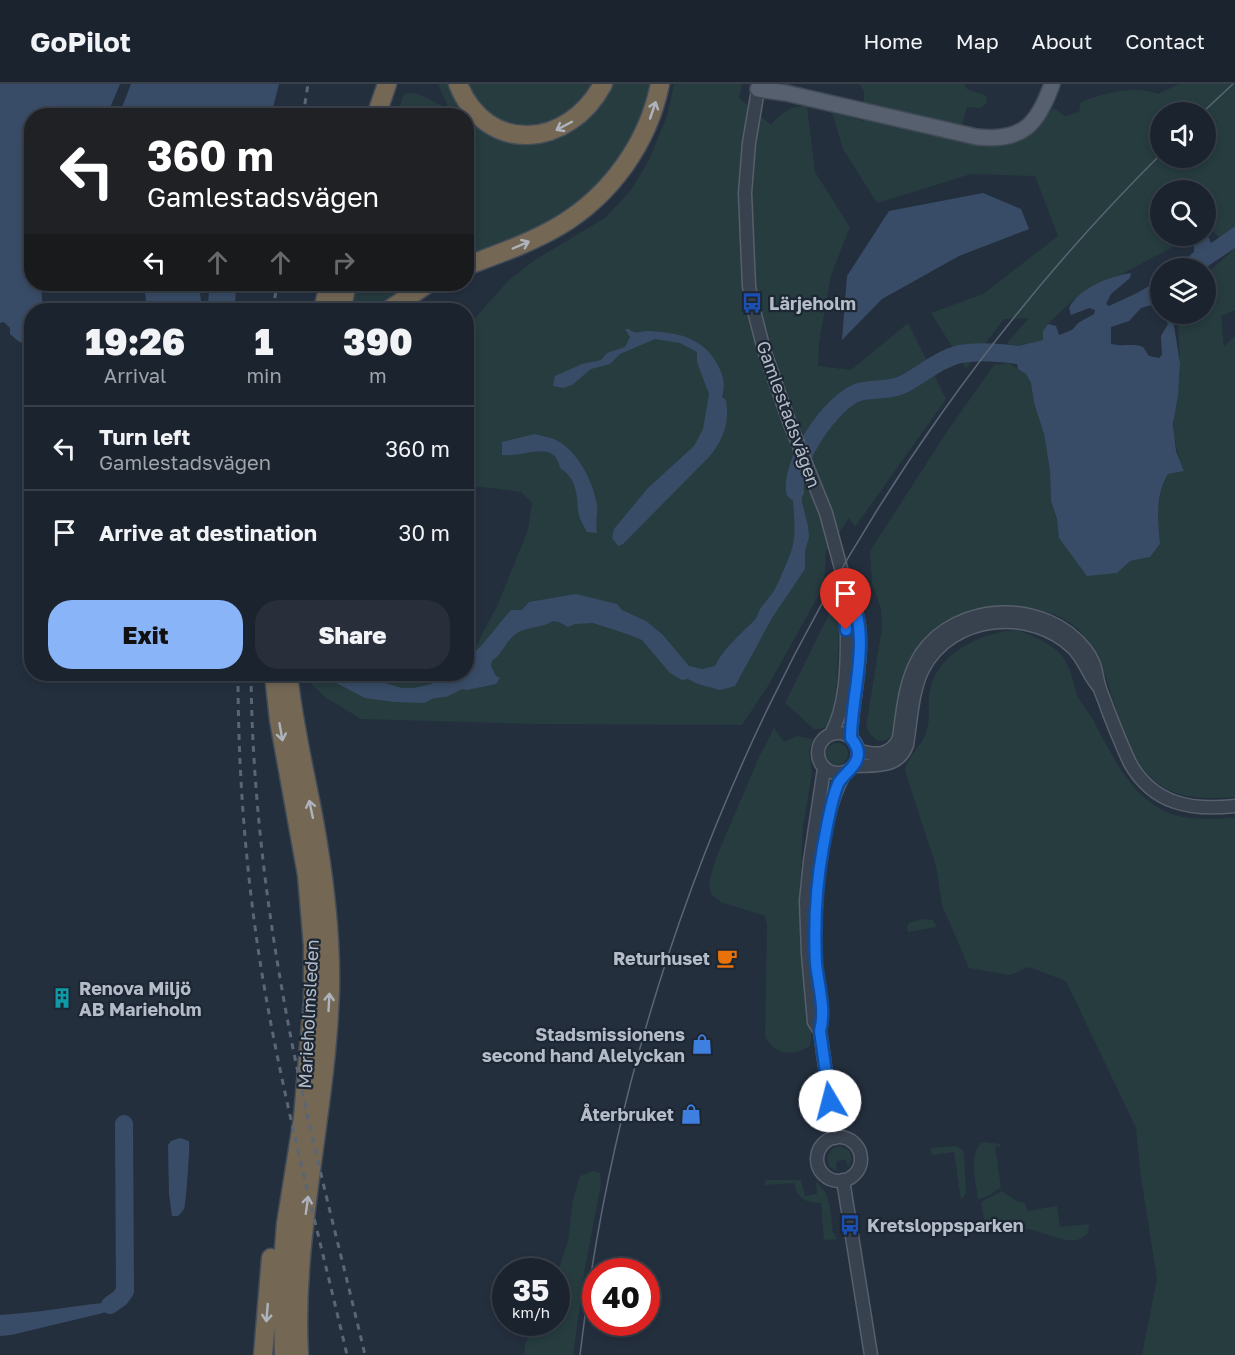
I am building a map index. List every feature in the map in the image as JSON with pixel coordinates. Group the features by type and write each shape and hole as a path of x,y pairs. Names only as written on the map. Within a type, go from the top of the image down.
{"highway":[{"path":"368,108 373,84"},
{"path":"379,108 387,84"},
{"path":"388,108 396,84"},
{"path":"458,84 465,100 472,108"},
{"path":"474,110 483,120 502,130 526,135 550,132 569,124 587,108 603,84"},
{"path":"474,263 541,236 571,218 598,197 612,182 639,142 653,110 660,84"},
{"path":"399,303 417,291"},
{"name":"Marieholmsleden","path":"284,1355 281,1317 283,1257 303,1118 313,999 312,932 307,875 279,720 285,681"},
{"name":"Marieholmsleden","path":"286,681 319,854 330,956 326,1061 300,1263 297,1302 299,1355"},
{"path":"263,1355 278,1192 303,1118"}],"main road":[{"path":"759,86 992,139 1007,137 1031,125 1042,111 1051,85"}],"street":[{"name":"Gamlestadsvägen","path":"759,86 749,142 745,193 749,286 764,350 826,513 848,594 855,605 859,640 851,738"},
{"name":"Gamlestadsvägen","path":"820,1031 814,1022 810,987 807,901 810,861 824,769 818,760 818,750 822,740 831,734 837,720 844,685 845,606 848,594"},
{"path":"831,734 841,733 851,738 858,750 880,754 886,753 895,746 899,738 912,672 922,652 946,630 975,616 1020,613 1051,622 1069,633 1084,648 1096,668 1099,687"},
{"path":"824,769 836,774 850,769 883,766 894,761 903,753 907,745 918,684 924,668 934,653 950,638 976,626 1006,621 1029,624 1048,631 1072,648 1099,687 1130,763 1151,790 1163,798 1195,807 1235,806"},
{"name":"Gamlestadsvägen","path":"836,1138 820,1031 822,1022 816,963 816,897 831,810 839,784 857,759 858,750"},
{"path":"836,1138 850,1140 860,1155 857,1171 851,1177 843,1180 826,1176 817,1163 817,1155 821,1146 836,1138"},
{"path":"843,1180 872,1355"}],"green space":[{"path":"438,84 451,84 463,108 399,108 404,94 410,93 421,95 448,107"},
{"path":"467,84 596,84 572,113 538,127 507,124 492,116 478,104"},
{"path":"611,84 653,84 636,129 625,150 597,186 561,216 540,229 474,255 474,114 556,138 582,122"},
{"path":"674,84 742,84 739,98 771,125 787,111 807,106 815,172 850,227 831,275 819,343 818,366 851,370 908,323 946,399 855,527 849,518 826,552 822,589 768,686 742,725 539,724 361,719 325,697 308,681 474,681 474,650 497,606 528,530 532,503 521,492 474,486 474,319 509,280 535,260 605,218 631,190 649,160 667,116"},
{"path":"859,84 964,84 967,89 987,96 986,104 980,108 967,107 960,133 989,139 1039,124 1054,108 1065,116 1079,112 1081,102 1109,93 1139,90 1158,94 1179,84 1235,84 1235,226 1219,237 1216,234 1216,180 1150,180 1150,246 1174,246 1091,288 1073,300 1048,324 1043,340 1014,347 1007,343 1029,318 1004,319 966,369 931,313 983,294 1058,236 1035,176 971,174 877,203 843,149 832,113 864,121 864,91"},
{"path":"1235,248 1235,310 1221,316 1224,347 1235,336 1235,797 1194,797 1174,792 1156,782 1137,760 1124,734 1106,677 1094,651 1077,629 1052,613 1015,607 992,607 971,611 940,628 927,640 909,667 903,682 893,735 886,740 878,741 866,727 882,628 881,608 872,584 870,551 946,433 994,365 1008,363 1026,374 1031,383 1034,403 1044,434 1050,471 1051,501 1057,519 1059,537 1117,573 1129,561 1150,557 1160,545 1161,491 1168,474 1184,471 1174,431 1180,373 1178,324 1216,324 1216,266"},
{"path":"351,291 400,291 384,303 349,303"},
{"path":"831,610 838,615 839,623 834,706 827,725 814,729 785,703"},
{"path":"1017,630 1047,643 1064,659 1080,700 1116,762 1135,789 1147,800 1160,809 1182,817 1235,818 1235,1355 1142,1355 1157,1279 1136,1128 1066,981 1029,967 1010,975 969,968 942,905 936,866 905,771 906,766 927,730 930,689 942,664 964,646 977,640"},
{"path":"774,728 784,742 797,736 813,739 809,752 812,773 803,827 800,887 800,910 812,1032 810,1046 791,1053 774,1048 765,1037 767,925 765,916 721,902 711,894 709,882 716,858 759,757"},
{"path":"837,743 845,746 848,754 845,762 837,765 829,762 826,754 829,746"},
{"path":"923,919 933,920 937,927 908,932 909,923"},
{"path":"982,1142 1001,1146 995,1147 1001,1188 978,1199 974,1161"},
{"path":"840,1146 849,1150 852,1159 848,1168 846,1160 837,1161 838,1171 829,1167 827,1157 832,1149"},
{"path":"956,1146 963,1150 964,1156 966,1194 961,1200 954,1152 932,1155 930,1148"},
{"path":"593,1171 600,1173 601,1184 587,1258 582,1258 582,1291 573,1355 524,1355 529,1336 570,1336 570,1258 562,1258 568,1241 573,1200 580,1176"},
{"path":"766,1180 801,1180 805,1196 817,1194 816,1182 821,1186 828,1198 833,1234 837,1239 824,1240 821,1203 803,1199 794,1183 764,1185"},
{"path":"1002,1191 1016,1201 1025,1203 1027,1211 1057,1206 1060,1227 1089,1224 1088,1233 1082,1238 1067,1240 1026,1229 993,1233 985,1225 981,1202"}],"water":[{"path":"0,84 120,84 110,108 24,108 24,291 43,291 43,303 24,303 24,344 10,334 10,328 4,322 0,323"},
{"path":"131,84 279,84 273,108 122,108"},
{"path":"983,193 1021,209 1029,229 959,256 882,299 842,340 847,276 889,211"},
{"path":"1235,226 1235,248 1216,261 1216,258 1187,258 1194,252 1194,246 1216,246 1216,239"},
{"path":"1131,273 1130,278 1111,294 1106,304 1109,306 1150,285 1150,305 1141,308 1129,321 1111,327 1111,344 1143,347 1149,356 1159,358 1162,355 1161,336 1168,324 1174,324 1180,363 1173,424 1176,451 1184,471 1168,474 1164,482 1158,508 1160,544 1150,557 1130,561 1117,573 1087,576 1059,538 1057,519 1051,501 1050,471 1044,434 1034,403 1031,383 1026,374 1018,369 1014,347 1043,340 1043,331 1048,324 1056,326 1059,335 1072,330 1078,323 1094,314 1095,310 1089,308 1071,315 1069,308 1074,301 1087,289 1114,277"},
{"path":"145,291 200,291 201,303 146,303"},
{"path":"209,291 236,291 235,303 208,303"},
{"path":"625,329 679,335 704,347 716,362 722,375 724,387 722,397 726,400 727,416 722,438 709,457 623,544 618,546 612,538 614,529 648,488 694,446 703,429 709,394 697,362 697,352 680,343 655,339 620,354 610,364 591,369 572,385 563,388 553,386 555,376 582,364 601,360 607,353 625,347 630,337"},
{"path":"535,434 554,439 562,444 570,450 583,467 592,486 597,505 597,533 587,532 579,516 572,481 560,468 557,459 552,454 537,451 502,455 502,442"},
{"path":"795,461 803,472 802,502 808,526 805,569 772,618 735,686 720,690 688,679 682,680 670,673 642,640 627,634 593,623 575,624 568,627 553,621 517,633 510,639 492,661 491,666 496,676 500,678 496,684 462,689 446,697 434,698 424,703 365,698 333,681 378,681 402,688 414,688 436,681 474,681 474,652 511,610 522,610 529,602 576,594 617,604 622,610 646,621 663,635 689,666 702,669 715,666 727,648 755,620 783,572 794,541 793,472"},
{"path":"180,1138 189,1141 186,1198 183,1210 178,1216 172,1216 168,1145 171,1141"},
{"path":"102,1303 110,1305 103,1313 0,1336 0,1315"}],"waterway":[{"path":"795,491 795,479 806,449 825,420 848,398 859,392 899,386 938,363 960,354 989,352 1038,358"},
{"path":"110,1305 125,1291 124,1124"}],"tram line":[{"path":"1214,102 1233,84"},
{"path":"580,1355 607,1187 647,1022 702,861 769,705 849,556 942,413 1046,279 1150,166"}],"railway":[{"path":"304,108 308,84"},
{"path":"274,303 276,291"},
{"path":"238,681 243,815 259,955 277,1056 347,1355"},
{"path":"251,681 257,795 276,955 291,1040 321,1176 365,1355"}],"place":[{"name":"Lärjeholm","path":"752,303"},
{"name":"Returhuset","path":"727,958"},
{"name":"Renova Miljö AB Marieholm","path":"62,998"},
{"name":"Stadsmissionens second hand Alelyckan","path":"702,1044"},
{"name":"Återbruket","path":"691,1114"},
{"name":"Kretsloppsparken","path":"850,1225"}],"route":[{"path":"830,1101 820,1031 822,1022 815,940 816,897 836,789 846,772 855,764 858,755 858,750 851,738 859,650 858,628 855,605 848,594 845,606 846,630"}]}
